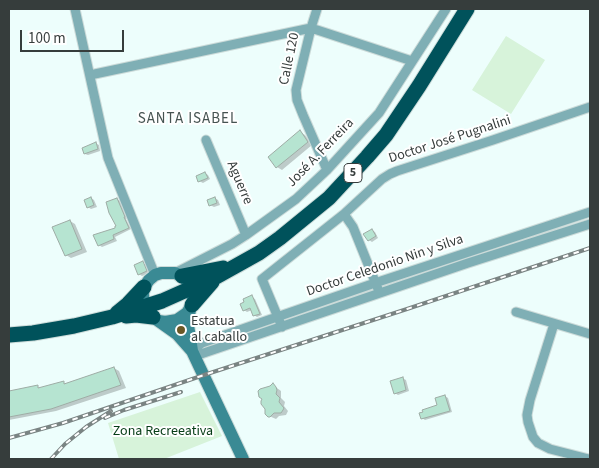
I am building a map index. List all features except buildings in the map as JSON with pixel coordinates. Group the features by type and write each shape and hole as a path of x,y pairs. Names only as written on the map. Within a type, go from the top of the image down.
{"highway":[{"name":"5","path":"9,335 74,326 112,317 152,315 162,301 216,277 259,253 329,198 386,135 467,9"},
{"path":"178,274 239,264"},
{"path":"191,307 216,277"},
{"path":"112,317 144,287"}],"street":[{"path":"75,9 108,158 155,275"},
{"name":"Calle 120","path":"317,9 296,90 302,115 327,170"},
{"name":"José A. Ferreira","path":"178,274 246,235 296,198 327,170 379,113 446,9"},
{"path":"90,75 311,28 412,61"},
{"name":"Doctor José Pugnalini","path":"278,317 262,279 344,214 382,179 390,174 590,107"},
{"name":"Aguerre","path":"206,140 246,235"},
{"name":"Doctor Celedonio Nin y Silva","path":"193,354 202,343 375,283 590,212"},
{"path":"344,214 353,227 380,294"},
{"path":"571,217 575,228"},
{"name":"Doctor Celedonio Nin y Silva","path":"193,354 282,327 468,263 590,224"},
{"path":"465,253 468,263"},
{"path":"193,354 188,325 193,294 188,282 178,274 168,272 155,275 144,287 143,300 152,315 177,334 193,354 243,459"},
{"path":"152,315 171,322 182,317 191,307"},
{"path":"516,312 590,334"},
{"path":"278,317 282,327"},
{"path":"554,324 527,415 528,422 532,437 538,443 588,459"}],"green space":[{"path":"506,36 545,60 511,114 472,90"},
{"name":"Zona Recreeativa","path":"200,392 222,436 164,459 119,459 108,423"}],"railway":[{"path":"9,438 63,423 590,248"},
{"path":"105,418 181,392"},
{"path":"51,459 65,444 86,427 111,411"}],"place":[{"name":"Estatua al caballo","path":"181,330"}],"district":[{"name":"SANTA ISABEL","path":"188,120"}]}
